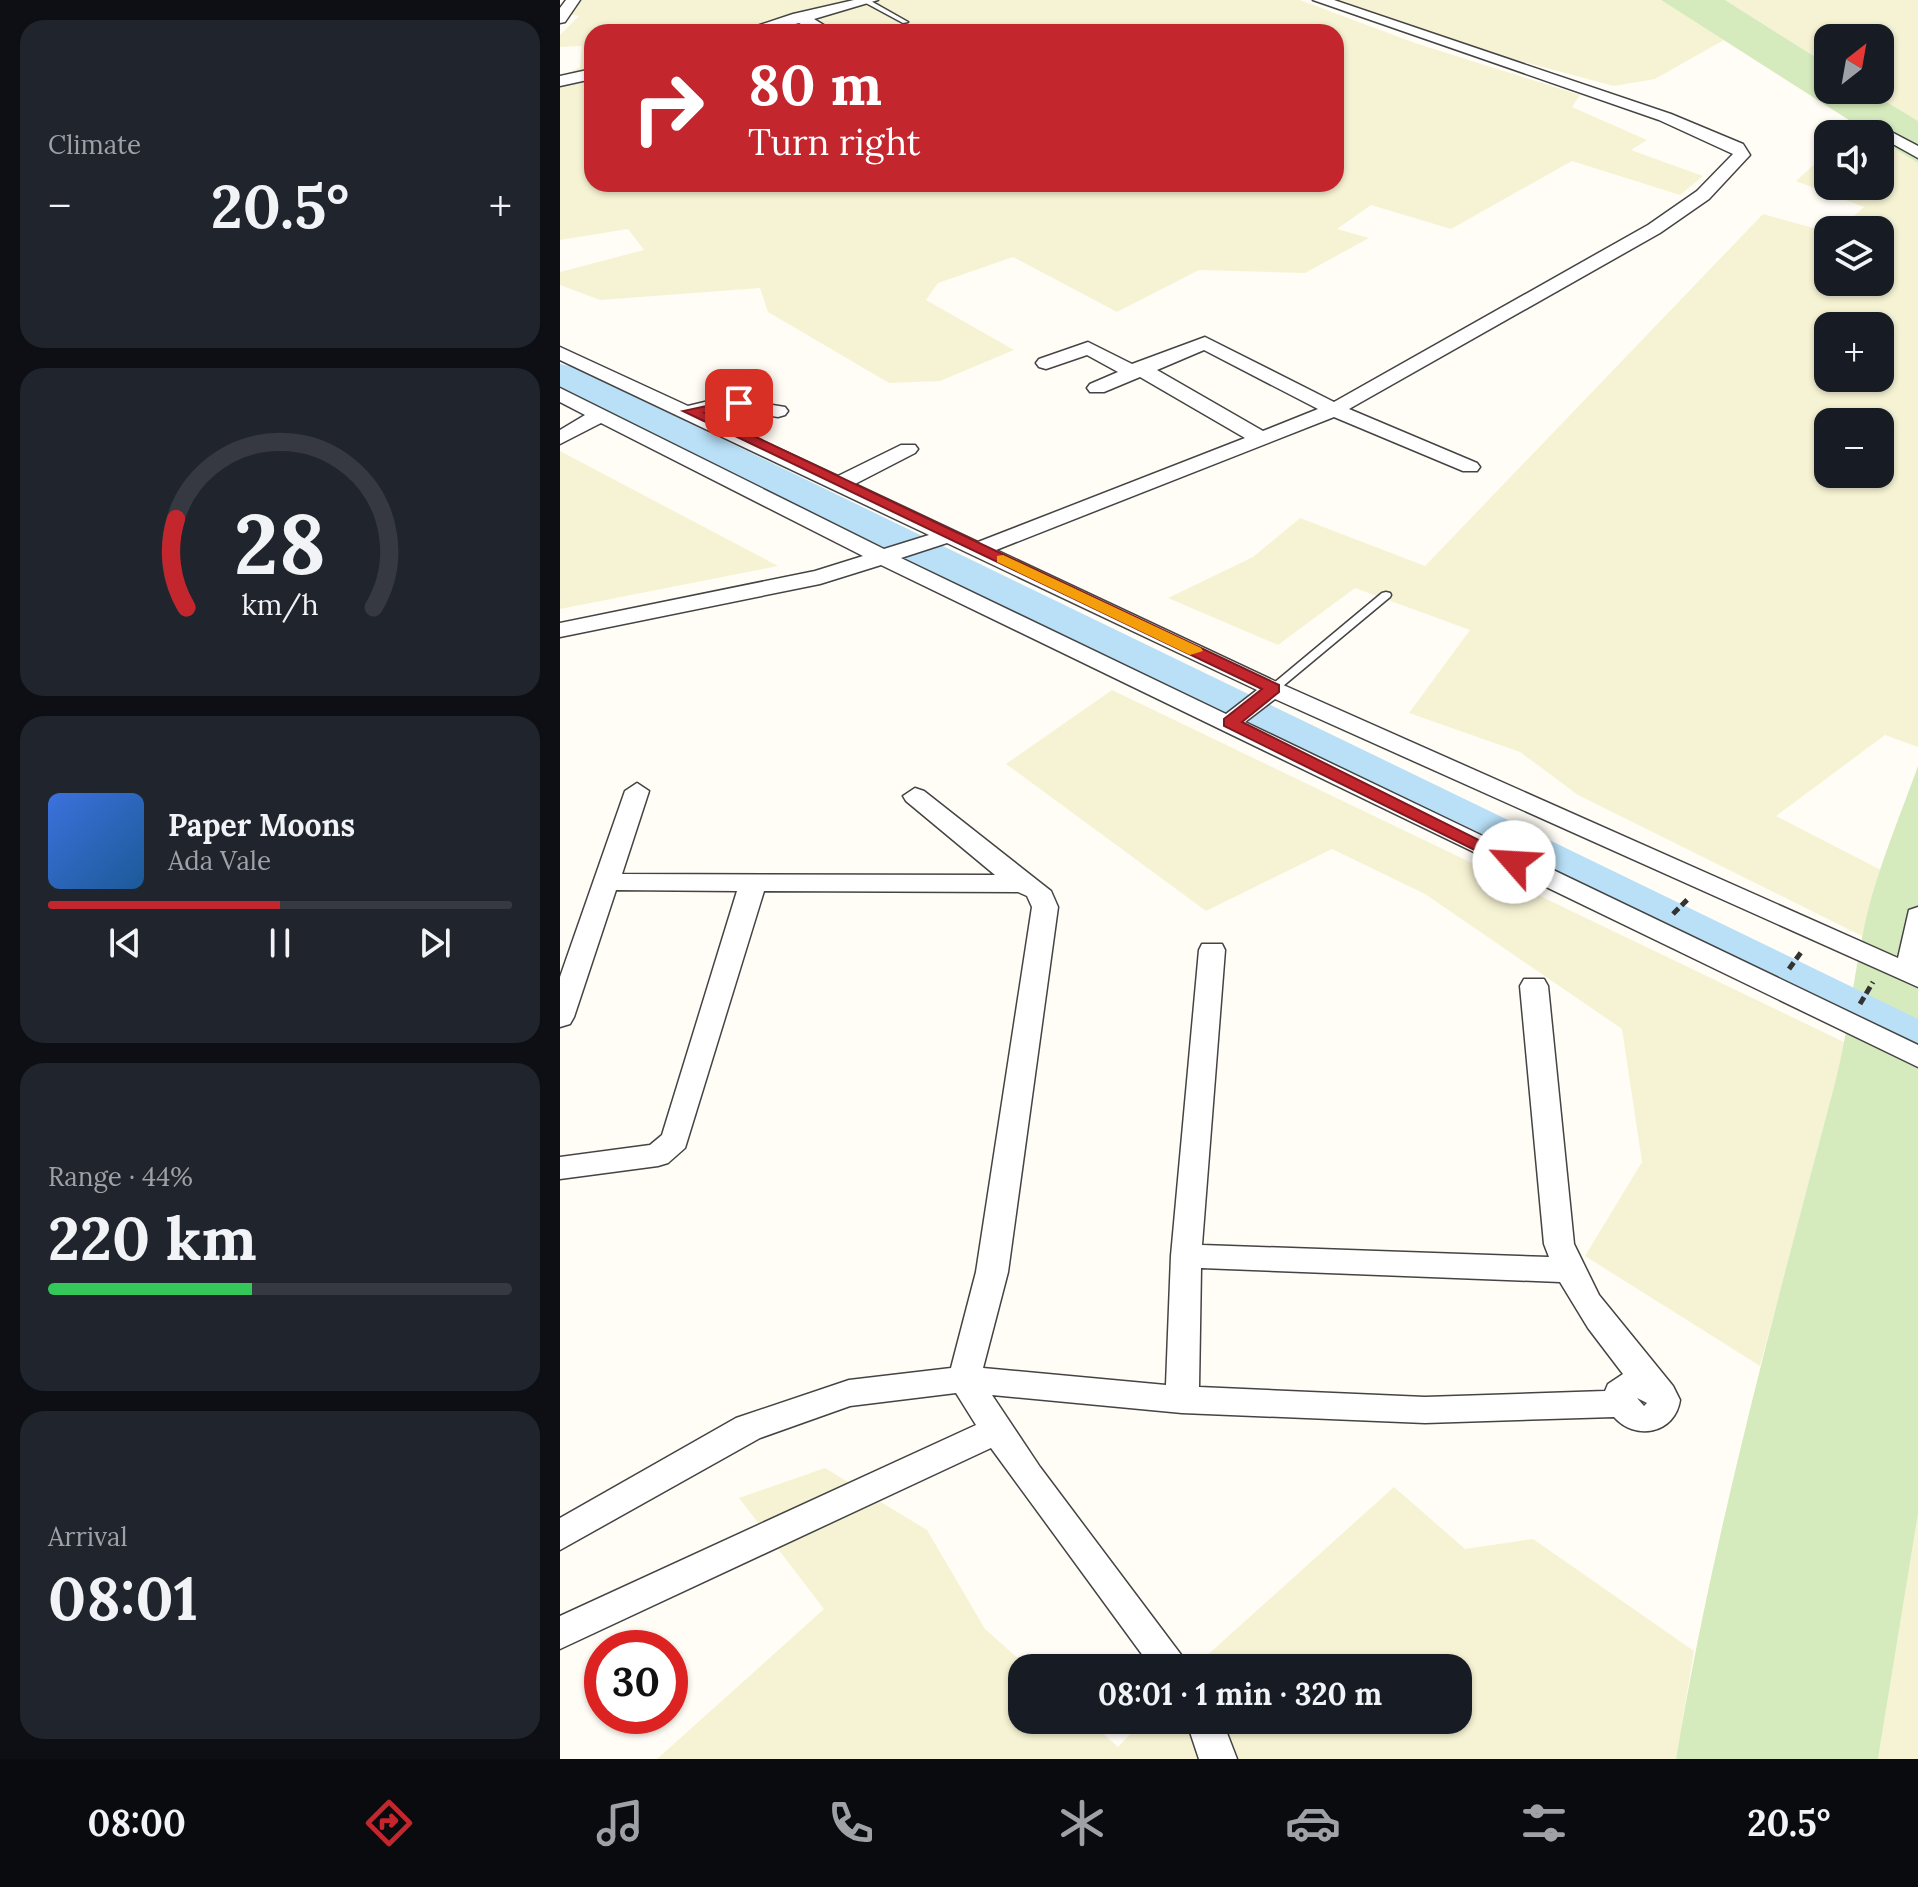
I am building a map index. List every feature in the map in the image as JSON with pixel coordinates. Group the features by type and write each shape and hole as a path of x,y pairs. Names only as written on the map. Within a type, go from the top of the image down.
{"street":[{"path":"560,19 573,0"},
{"path":"774,24 868,0"},
{"path":"980,549 1334,410 1654,229 1703,195 1742,155 1737,148 1665,117 1320,0"},
{"path":"798,17 812,24"},
{"path":"560,81 584,76"},
{"path":"1894,139 1918,153"},
{"path":"1097,388 1135,369 1205,343 1334,410 1470,467"},
{"path":"1046,363 1088,348 1135,369 1264,440"},
{"path":"560,353 690,411 946,537 980,549 1268,693 1706,880 1914,976 1918,916"},
{"path":"560,394 882,557 1235,719 1846,1025 1918,1057"},
{"path":"690,411 725,403 778,411"},
{"path":"560,438 601,414"},
{"path":"838,484 908,449"},
{"path":"560,630 820,577 946,537"},
{"path":"1235,719 1268,693"},
{"path":"560,1017 637,791"},
{"path":"915,796 1022,884 1038,891 1045,907 992,1272 964,1379 1028,1477 1162,1654"},
{"path":"606,882 1022,884"},
{"path":"560,1168 658,1155 675,1140 753,883"},
{"path":"1182,1400 1186,1256 1212,950"},
{"path":"560,1535 748,1428 849,1393 964,1379 1182,1400 1425,1410 1620,1404 1620,1393 1625,1388 1632,1384 1651,1386 1600,1326 1568,1270 1559,1244 1550,1180 1534,986"},
{"path":"1186,1256 1568,1270"},
{"path":"560,1633 997,1430"},
{"path":"1209,1734 1218,1759"}],"lane":[{"path":"868,0 905,22"},
{"path":"1268,693 1386,595"}],"path":[{"path":"1663,923 1693,894"},
{"path":"1781,980 1809,942"},
{"path":"1852,1015 1878,975"}],"shaded area":[{"path":"582,0 1300,0 1415,43 1580,95 1572,107 1647,140 1631,150 1703,176 1680,195 1572,161 1451,229 1371,205 1337,229 1369,238 1305,273 1199,270 1117,312 1013,257 938,283 926,300 1014,350 940,381 889,383 768,312 760,288 600,300 560,285 560,272 644,250 628,229 560,240 560,77 580,67 582,46 560,47 560,35 579,16 568,14"},
{"path":"1334,0 1661,0 1724,40 1655,79 1614,86 1494,54"},
{"path":"1725,0 1918,0 1918,121 1890,104 1894,104 1894,24 1814,24 1814,56"},
{"path":"1894,148 1918,163 1918,747 1885,735 1776,816 1881,870 1862,936 1578,795 1520,752 1409,713 1470,630 1355,588 1278,645 1168,598 1253,557 1300,518 1425,566 1763,214 1814,228 1814,296 1894,296 1894,216 1854,216 1864,207 1846,200 1894,200"},
{"path":"1814,165 1814,188 1796,181"},
{"path":"560,451 778,566 560,609"},
{"path":"1112,690 1846,1043 1760,1366 1585,1256 1642,1162 1622,1029 1425,894 1332,849 1206,911 1006,764"},
{"path":"825,1468 927,1530 985,1629 1013,1654 1008,1654 1008,1734 1104,1734 1118,1747 1130,1734 1472,1734 1472,1654 1209,1654 1394,1487 1465,1549 1533,1539 1694,1651 1676,1759 657,1759 824,1609 739,1498"},
{"path":"1918,1514 1918,1759 1878,1759"}],"green space":[{"path":"1661,0 1725,0 1814,56 1814,98"},
{"path":"1824,104 1890,104 1918,121 1918,163 1894,148 1894,120 1849,120"},
{"path":"1918,766 1918,1514 1878,1759 1676,1759 1727,1505 1839,1069 1867,916"}],"waterway":[{"path":"560,376 1918,1043"}],"slow traffic":[{"path":"1003,559 1195,651"}],"route":[{"path":"739,403 690,411 1273,689 1230,722 1514,862"}]}
